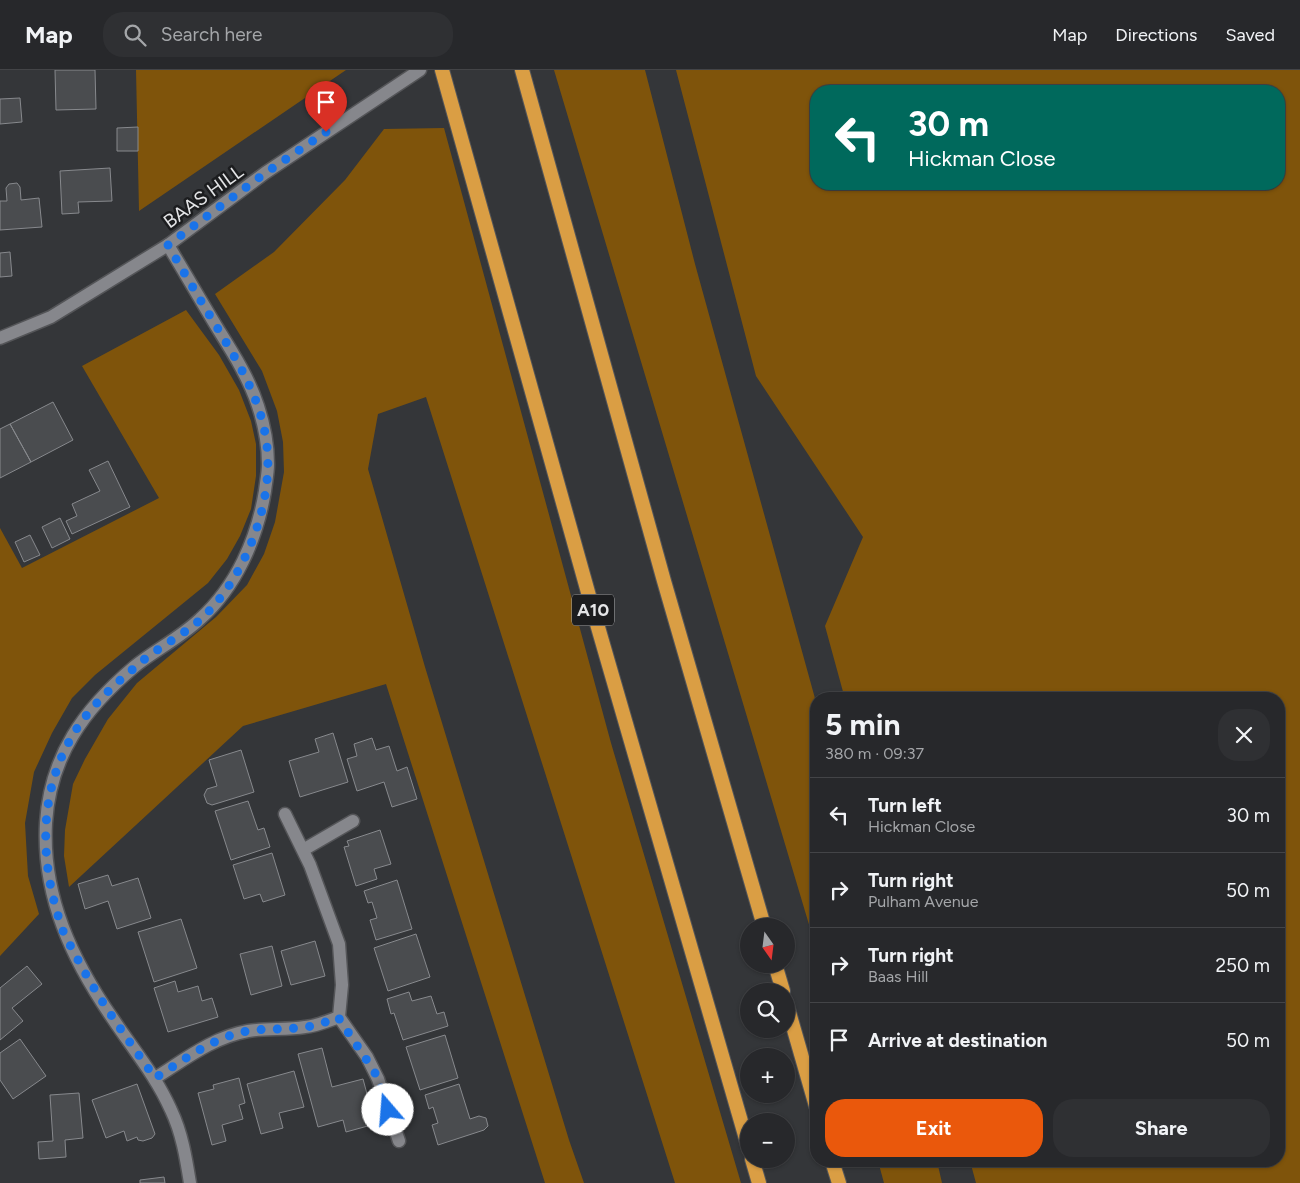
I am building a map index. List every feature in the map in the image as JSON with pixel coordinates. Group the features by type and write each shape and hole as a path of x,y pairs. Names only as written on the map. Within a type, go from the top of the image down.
{"highway":[{"name":"A10","path":"442,70 588,593 740,1118"},
{"path":"522,70 664,581 762,918"},
{"path":"795,1033 810,1085"},
{"path":"834,1167 839,1183"},
{"path":"755,1168 759,1183"}],"street":[{"name":"BAAS HILL","path":"0,338 51,317 168,245 264,174 420,70"},
{"path":"168,245 242,369 258,405 266,439 268,466 258,525 236,574 215,604 198,621 135,667 106,694 82,721 62,755 52,781 46,820 45,856 61,927 111,1017 155,1078 173,1112 184,1148 190,1183"},
{"path":"285,814 303,850 339,944 342,985 338,1017 367,1057 378,1078 399,1142"},
{"path":"303,850 353,821"},
{"path":"155,1078 205,1047 227,1037 247,1031 307,1027 338,1017"}],"shaded area":[{"path":"136,70 346,70 139,211"},
{"path":"554,70 645,70 695,264 813,692 810,692 810,928"},
{"path":"676,70 1300,70 1300,1183 976,1183 972,1167 1285,1167 1285,692 843,692 825,626 863,537 756,376"},
{"path":"444,128 611,743 741,1183 675,1183 426,397 378,414 368,469 425,667 569,1140 584,1183 545,1183 386,684 243,726 69,887 64,856 65,830 73,784 85,759 108,719 137,683 216,617 247,585 264,554 275,522 284,472 283,442 277,411 262,371 215,294 274,252 345,180 384,129"},
{"path":"186,310 219,355 239,390 251,421 256,444 256,476 251,509 240,536 227,559 208,583 95,675 72,698 52,733 34,772 25,823 28,876 39,914 0,956 0,528 22,568 159,498 82,366"},
{"path":"880,1167 938,1167 942,1183 884,1183"}],"building":[{"path":"55,70 95,70 96,109 56,110"},
{"path":"20,98 22,122 0,124 0,99"},
{"path":"138,127 138,151 117,151 117,128"},
{"path":"110,168 112,201 78,202 79,213 62,214 60,171"},
{"path":"17,183 20,187 21,200 39,198 42,227 0,230 0,201 7,201 6,188 9,184"},
{"path":"10,252 12,276 0,277 0,253"},
{"path":"53,402 73,440 31,462 10,424"},
{"path":"10,424 31,462 0,478 0,429"},
{"path":"108,461 130,507 72,534 66,521 77,516 72,504 100,491 89,470"},
{"path":"60,518 70,539 52,548 42,527"},
{"path":"30,535 40,555 24,562 15,542"},
{"path":"333,733 348,782 300,797 289,761 319,752 315,739"},
{"path":"372,738 376,750 389,746 397,771 407,767 417,799 392,807 384,782 357,791 347,759 357,756 354,744"},
{"path":"241,750 254,792 212,805 207,803 204,795 207,789 217,786 209,760"},
{"path":"248,801 258,830 264,828 270,847 231,860 215,811"},
{"path":"380,830 391,864 374,869 377,879 356,886 344,847 349,846 347,841"},
{"path":"272,853 285,895 263,902 260,894 244,899 233,865"},
{"path":"108,875 112,886 138,878 151,918 117,929 108,901 85,909 78,884"},
{"path":"397,880 412,929 376,940 370,920 377,918 372,902 368,903 364,891"},
{"path":"181,919 197,968 154,982 138,932"},
{"path":"416,934 430,977 388,991 374,948"},
{"path":"315,941 325,976 291,985 281,951"},
{"path":"272,946 282,986 251,995 240,954"},
{"path":"27,966 42,984 12,1008 23,1021 0,1040 0,988"},
{"path":"175,981 178,992 198,986 202,1001 212,998 218,1017 168,1032 154,988"},
{"path":"409,992 412,1001 431,996 437,1014 444,1012 448,1026 403,1040 394,1013 391,1014 387,999"},
{"path":"445,1035 458,1078 420,1090 406,1047"},
{"path":"20,1039 46,1076 13,1099 0,1080 0,1053"},
{"path":"322,1048 332,1087 363,1079 375,1124 346,1132 343,1120 318,1127 298,1054"},
{"path":"294,1071 304,1107 279,1113 283,1128 261,1134 247,1084"},
{"path":"239,1078 245,1103 239,1105 243,1119 222,1125 226,1141 212,1145 198,1093 214,1089 213,1085"},
{"path":"137,1084 155,1134 152,1138 143,1141 138,1140 137,1137 127,1141 124,1131 106,1138 92,1100"},
{"path":"459,1084 470,1119 479,1116 486,1118 488,1126 484,1130 438,1145 432,1125 438,1123 433,1107 429,1109 425,1095"},
{"path":"79,1093 83,1138 65,1140 66,1157 39,1159 38,1142 53,1141 50,1095"},
{"path":"164,1177 165,1183 140,1183 140,1180"}],"route":[{"path":"326,132 264,174 168,245 242,369 258,405 266,439 268,466 258,525 236,574 215,604 198,621 135,667 106,694 82,721 62,755 52,781 46,820 45,856 61,927 111,1017 155,1078 205,1047 227,1037 247,1031 307,1027 338,1017 367,1057 378,1078 388,1110"}]}
